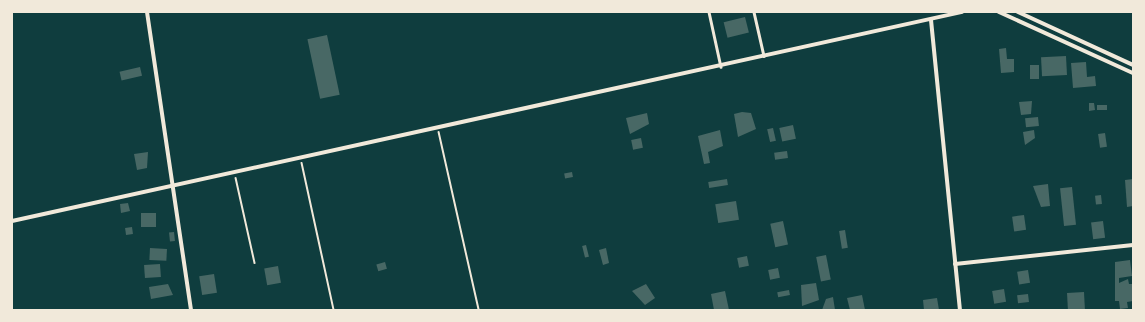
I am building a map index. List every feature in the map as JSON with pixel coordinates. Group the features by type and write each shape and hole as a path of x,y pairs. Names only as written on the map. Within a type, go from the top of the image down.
{"street":[{"path":"146,12 174,186 191,310"},
{"path":"12,221 438,127 720,67 962,12"},
{"path":"999,12 1133,73"},
{"path":"1018,12 1133,65"},
{"path":"931,20 960,310"},
{"path":"955,264 1133,245"}],"lane":[{"path":"709,12 720,67"},
{"path":"754,12 764,57"}],"path":[{"path":"438,127 479,310"},
{"path":"301,158 334,310"},
{"path":"234,172 255,264"}],"building":[{"path":"745,17 749,33 728,38 724,22"},
{"path":"327,35 340,95 320,99 307,39"},
{"path":"1006,48 1007,59 1014,59 1014,72 1001,73 999,49"},
{"path":"1066,56 1067,75 1042,76 1041,57"},
{"path":"1086,62 1087,77 1095,76 1096,86 1073,88 1071,63"},
{"path":"1030,65 1039,65 1039,79 1030,79"},
{"path":"140,67 142,76 122,80 120,72"},
{"path":"1032,101 1031,114 1021,115 1019,102"},
{"path":"1089,103 1094,103 1095,110 1089,111"},
{"path":"1097,105 1107,105 1107,110 1097,110"},
{"path":"742,112 751,113 756,129 738,137 734,114"},
{"path":"647,113 649,124 630,134 626,118"},
{"path":"1038,117 1039,126 1026,127 1025,118"},
{"path":"793,125 796,139 782,142 779,128"},
{"path":"773,128 776,141 770,142 767,129"},
{"path":"720,130 723,146 708,152 710,163 704,164 698,136"},
{"path":"1034,130 1035,138 1025,145 1023,132"},
{"path":"1105,133 1107,147 1100,148 1098,134"},
{"path":"641,138 643,148 633,150 631,140"},
{"path":"787,151 788,158 775,160 774,153"},
{"path":"148,152 147,168 137,170 134,154"},
{"path":"572,172 573,177 565,178 564,174"},
{"path":"727,179 728,185 709,188 708,182"},
{"path":"1133,179 1133,206 1127,207 1125,180"},
{"path":"1048,184 1050,206 1041,207 1033,186"},
{"path":"1072,187 1076,225 1064,226 1060,188"},
{"path":"1101,195 1102,204 1096,205 1095,196"},
{"path":"736,201 739,220 718,223 715,204"},
{"path":"128,203 130,211 121,213 120,204"},
{"path":"141,213 156,213 156,227 141,227"},
{"path":"1024,215 1026,230 1014,232 1012,217"},
{"path":"783,221 788,244 775,247 770,224"},
{"path":"1103,221 1105,238 1093,239 1091,222"},
{"path":"132,227 133,234 126,235 125,228"},
{"path":"845,230 848,248 842,249 839,231"},
{"path":"174,232 175,241 170,241 169,233"},
{"path":"586,245 589,257 585,258 582,246"},
{"path":"150,248 167,249 166,261 149,260"},
{"path":"606,248 609,263 603,265 599,250"},
{"path":"826,255 831,280 821,281 816,257"},
{"path":"747,256 749,266 739,268 737,258"},
{"path":"1130,260 1132,276 1119,278 1119,283 1128,279 1129,284 1133,284 1133,301 1127,302 1128,308 1120,309 1119,301 1115,301 1115,262"},
{"path":"385,262 387,269 378,271 376,264"},
{"path":"160,264 161,277 145,278 144,265"},
{"path":"278,266 281,283 267,285 264,268"},
{"path":"778,268 780,278 770,280 768,270"},
{"path":"1028,270 1030,283 1019,285 1017,272"},
{"path":"214,274 217,293 202,295 199,276"},
{"path":"816,283 819,300 802,306 801,285"},
{"path":"168,284 173,295 151,299 149,287"},
{"path":"646,284 655,298 645,305 632,291"},
{"path":"1004,289 1006,302 994,304 992,291"},
{"path":"789,290 790,295 778,297 777,292"},
{"path":"725,291 729,310 714,310 711,294"},
{"path":"1084,292 1085,310 1068,310 1067,293"},
{"path":"1028,294 1029,302 1018,303 1017,295"},
{"path":"862,295 865,310 850,310 847,298"},
{"path":"833,297 835,310 822,310 826,299"},
{"path":"937,298 939,310 924,310 923,300"}]}
